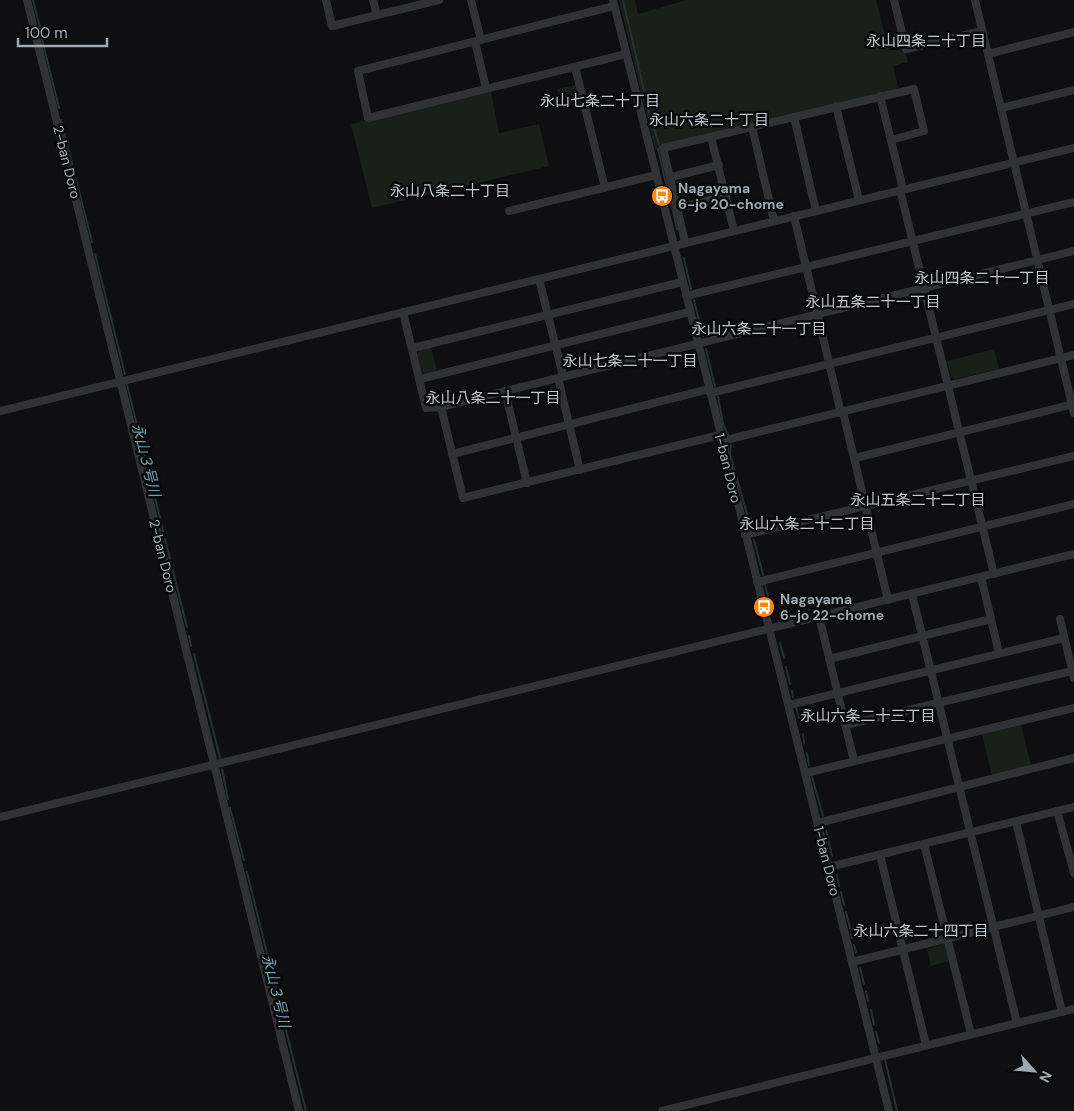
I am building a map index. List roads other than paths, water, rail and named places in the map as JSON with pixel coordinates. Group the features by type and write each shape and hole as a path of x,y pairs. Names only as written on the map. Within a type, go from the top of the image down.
{"street":[{"name":"2-ban Doro","path":"27,0 299,1111"},
{"path":"326,0 332,26 422,2 439,0"},
{"path":"373,0 377,15"},
{"path":"472,0 486,88"},
{"path":"894,0 906,49 982,31"},
{"path":"975,0 1074,413"},
{"path":"614,3 478,41 358,71 368,118 626,54"},
{"name":"1-ban Doro","path":"614,3 689,312 770,629 889,1111"},
{"path":"988,54 1074,32"},
{"path":"575,67 605,188"},
{"path":"685,242 663,148 914,89 924,131 891,140"},
{"path":"1002,108 1074,90"},
{"path":"880,96 924,288 994,574"},
{"path":"836,106 859,200"},
{"path":"794,117 816,211"},
{"path":"752,127 774,221"},
{"path":"711,137 734,231"},
{"path":"0,411 1074,148"},
{"path":"671,177 719,165"},
{"path":"509,211 656,175"},
{"path":"678,208 726,196"},
{"path":"686,296 1074,202"},
{"path":"794,216 842,413 855,458 888,600"},
{"path":"403,312 426,408 441,407 1074,251"},
{"path":"539,279 556,345 580,470"},
{"path":"413,348 682,282"},
{"path":"452,454 1074,304"},
{"path":"420,379 689,312"},
{"path":"441,407 464,498 721,438 842,413 1074,355"},
{"path":"505,391 528,483"},
{"path":"855,458 1073,405"},
{"path":"745,535 1074,456"},
{"path":"757,582 1074,504"},
{"path":"0,817 1074,554"},
{"path":"981,577 999,653"},
{"path":"912,594 1017,1023"},
{"path":"819,616 854,761"},
{"path":"846,725 1073,674 1060,619"},
{"path":"830,659 991,620"},
{"path":"788,705 1064,638"},
{"path":"806,773 1074,708"},
{"path":"818,823 1074,758"},
{"path":"828,867 1074,807"},
{"path":"1058,811 1074,873"},
{"path":"1016,822 1062,1012"},
{"path":"924,844 971,1034"},
{"path":"880,855 926,1045"},
{"path":"852,962 1074,907"},
{"path":"662,1111 1074,1009"}],"waterway":[{"name":"永山３号川","path":"33,0 40,27"},
{"path":"623,0 650,117 659,144"},
{"name":"永山３号川","path":"42,39 59,108"},
{"name":"永山３号川","path":"61,120 92,242"},
{"path":"658,149 667,188"},
{"path":"670,198 677,229"},
{"name":"永山３号川","path":"95,254 125,374"},
{"path":"684,258 691,289"},
{"path":"694,300 703,336"},
{"path":"706,349 715,387"},
{"name":"永山３号川","path":"127,385 164,534"},
{"path":"718,397 723,424 728,435"},
{"path":"731,445 730,454 751,528"},
{"name":"永山３号川","path":"165,539 187,627"},
{"path":"754,540 763,575"},
{"path":"765,585 770,603"},
{"name":"永山３号川","path":"189,636 191,646"},
{"path":"780,643 784,658"},
{"name":"永山３号川","path":"194,654 220,758"},
{"path":"786,667 790,684"},
{"path":"792,691 793,697"},
{"path":"796,707 800,721"},
{"path":"803,734 804,743"},
{"path":"807,753 809,765"},
{"name":"永山３号川","path":"222,769 228,799"},
{"path":"812,777 823,816"},
{"name":"永山３号川","path":"230,808 244,860"},
{"path":"825,826 832,856"},
{"name":"永山３号川","path":"247,872 306,1111"},
{"path":"837,875 839,886"},
{"path":"841,892 844,905"},
{"path":"846,912 850,928"},
{"path":"851,934 852,938"},
{"path":"854,945 856,952"},
{"path":"860,968 864,984"},
{"path":"866,991 868,1001"},
{"path":"871,1010 874,1025"},
{"path":"876,1032 879,1043"},
{"path":"885,1060 897,1111"}],"place":[{"name":"Nagayama 6-jo 20-chome","path":"662,196"},
{"name":"Nagayama 6-jo 22-chome","path":"764,607"}],"district":[{"name":"永山四条二十丁目","path":"926,41"},
{"name":"永山七条二十丁目","path":"600,101"},
{"name":"永山六条二十丁目","path":"709,120"},
{"name":"永山八条二十丁目","path":"450,191"},
{"name":"永山四条二十一丁目","path":"982,278"},
{"name":"永山五条二十一丁目","path":"873,302"},
{"name":"永山六条二十一丁目","path":"759,329"},
{"name":"永山七条二十一丁目","path":"630,361"},
{"name":"永山八条二十一丁目","path":"493,398"},
{"name":"永山五条二十二丁目","path":"918,500"},
{"name":"永山六条二十二丁目","path":"807,524"},
{"name":"永山六条二十三丁目","path":"868,716"},
{"name":"永山六条二十四丁目","path":"921,931"}]}
